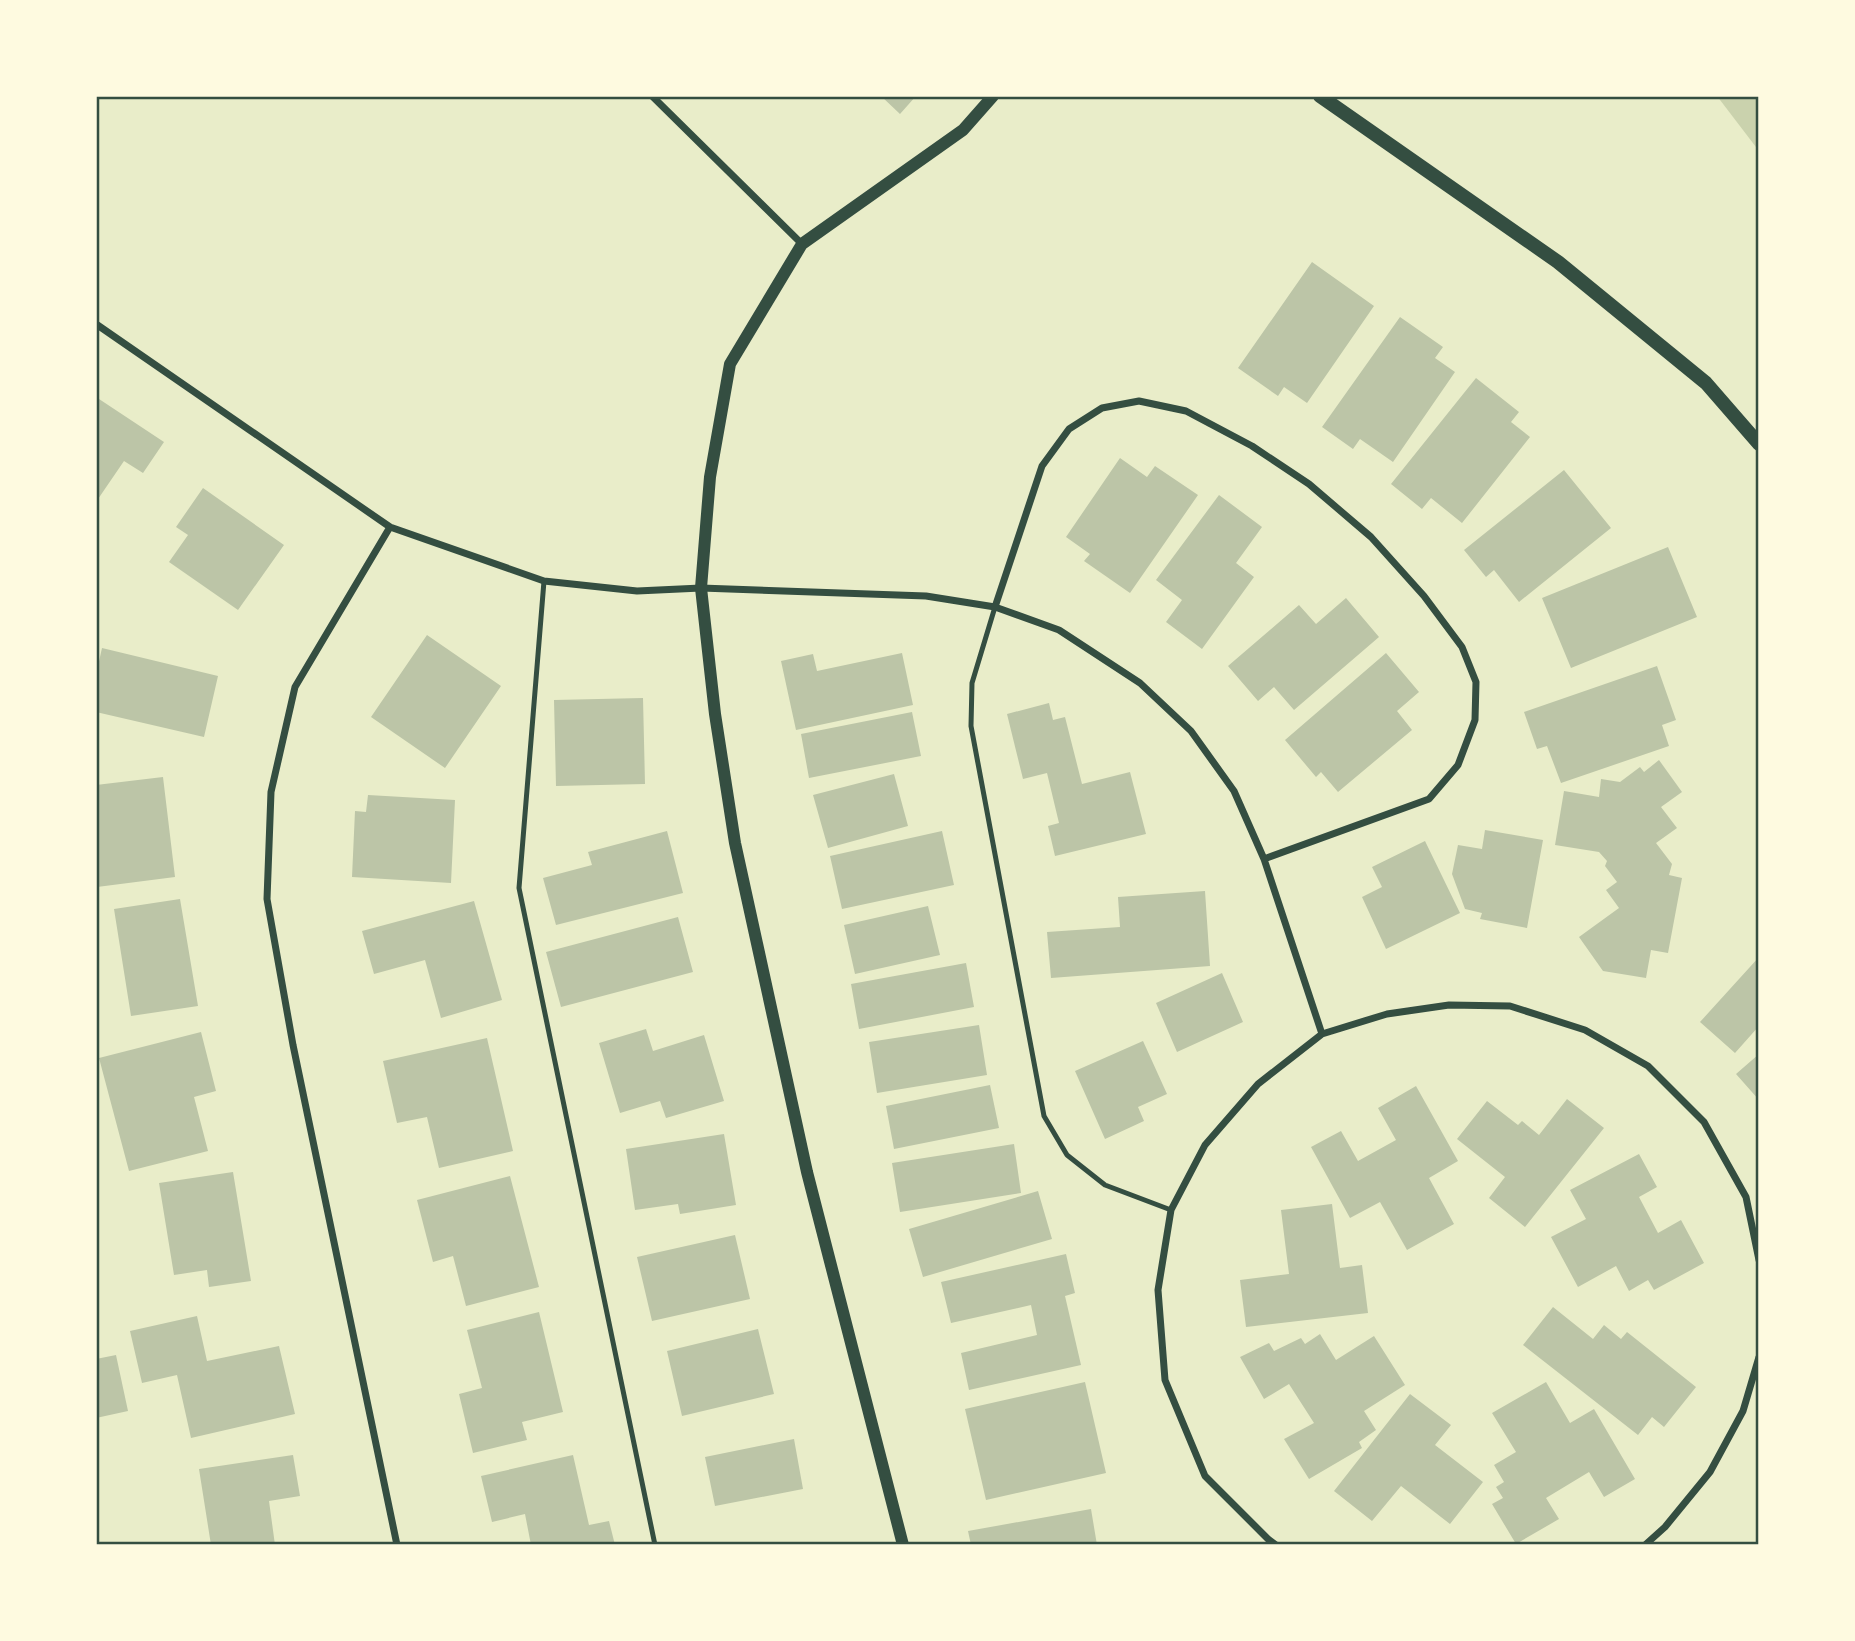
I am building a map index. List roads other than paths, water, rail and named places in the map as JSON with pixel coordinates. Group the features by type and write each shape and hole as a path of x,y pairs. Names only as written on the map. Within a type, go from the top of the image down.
{"main road":[{"path":"1320,96 1558,262 1706,383 1759,444"}],"street":[{"path":"652,96 802,244"},
{"path":"903,1545 807,1172 735,843 715,714 701,588 709,477 730,364 802,244 963,130 993,96"},
{"path":"96,324 390,527 544,581 637,591 701,588 926,596 995,607 1059,630 1140,683 1191,731 1234,791 1264,859 1322,1034"},
{"path":"995,607 1042,466 1069,429 1102,408 1126,403 1139,401 1186,411 1241,440 1309,484 1371,537 1424,596 1462,647 1476,682 1475,720 1458,765 1429,799 1264,859"},
{"path":"390,527 295,687 271,792 267,899 293,1045 397,1545"},
{"path":"1276,1545 1205,1476 1165,1380 1158,1290 1171,1210 1205,1145 1258,1084 1322,1034 1387,1014 1449,1005 1510,1006 1585,1030 1648,1066 1704,1122 1746,1197 1759,1260"},
{"path":"1644,1545 1665,1527 1710,1472 1743,1411 1759,1357"}],"lane":[{"path":"544,581 519,888 655,1545"},
{"path":"995,607 972,683 971,726 1044,1116 1067,1155 1105,1185 1171,1210"}]}
